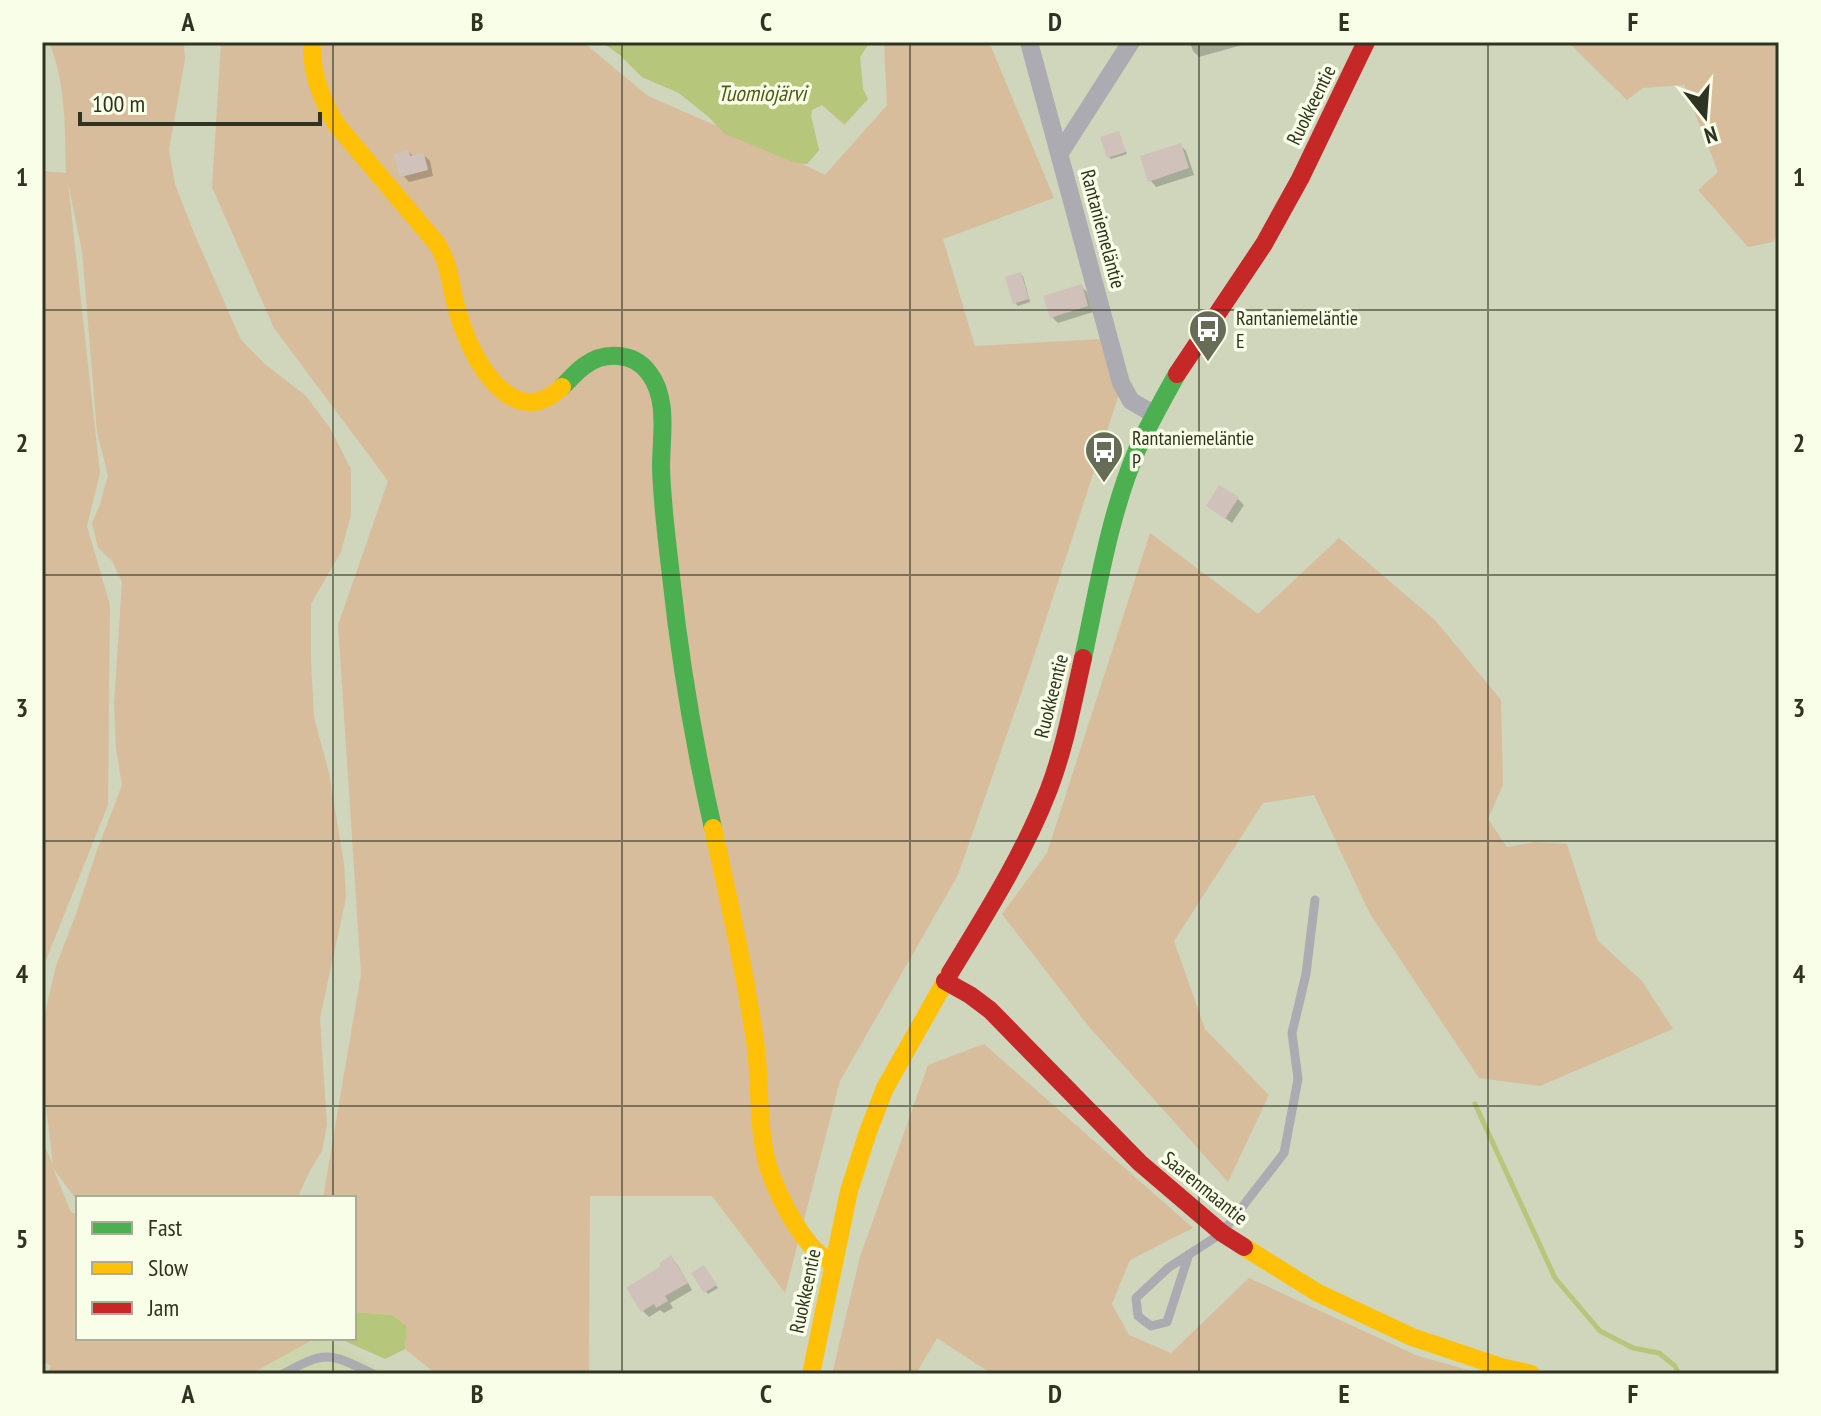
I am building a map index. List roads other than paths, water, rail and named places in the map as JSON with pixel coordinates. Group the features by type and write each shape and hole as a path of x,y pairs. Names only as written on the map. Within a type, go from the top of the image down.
{"street":[{"path":"312,42 314,79 327,109 336,124 438,245 446,261 458,311 475,355 502,391 525,402 542,402 551,398 583,366 605,357 619,356 642,365 655,384 661,411 665,527 690,717 730,904 756,1047 764,1147 776,1188 793,1217 816,1252 833,1263"},
{"name":"Rantaniemeläntie","path":"1029,42 1121,383 1131,401 1154,414"},
{"path":"1060,153 1131,42"},
{"name":"Ruokkeentie","path":"811,1374 849,1191 885,1088 1022,850 1049,789 1068,727 1110,532 1127,477 1154,414 1185,361 1264,244 1300,179 1366,42"},
{"name":"Saarenmaantie","path":"945,981 990,1010 1140,1163 1222,1233 1318,1293 1412,1337 1531,1374"}],"lane":[{"path":"1189,1254 1167,1322 1151,1326 1138,1316 1136,1298 1168,1268 1189,1254 1222,1233 1284,1153 1298,1079 1292,1033 1306,974 1315,900"},
{"path":"283,1374 310,1359 327,1355 341,1358 373,1374"}],"water":[{"name":"Tuomiojärvi","path":"602,42 870,42 860,57 863,89 868,99 845,124 822,105 812,110 819,150 807,164 793,162 725,134 679,93 642,77"},
{"path":"356,1312 392,1315 407,1326 405,1349 385,1359 342,1340 356,1340"}],"waterway":[{"path":"1475,1104 1555,1278 1600,1331 1633,1348 1659,1353 1675,1366 1679,1374"}],"place":[{"name":"Rantaniemeläntie E","path":"1208,363"},
{"name":"Rantaniemeläntie P","path":"1104,484"}]}
